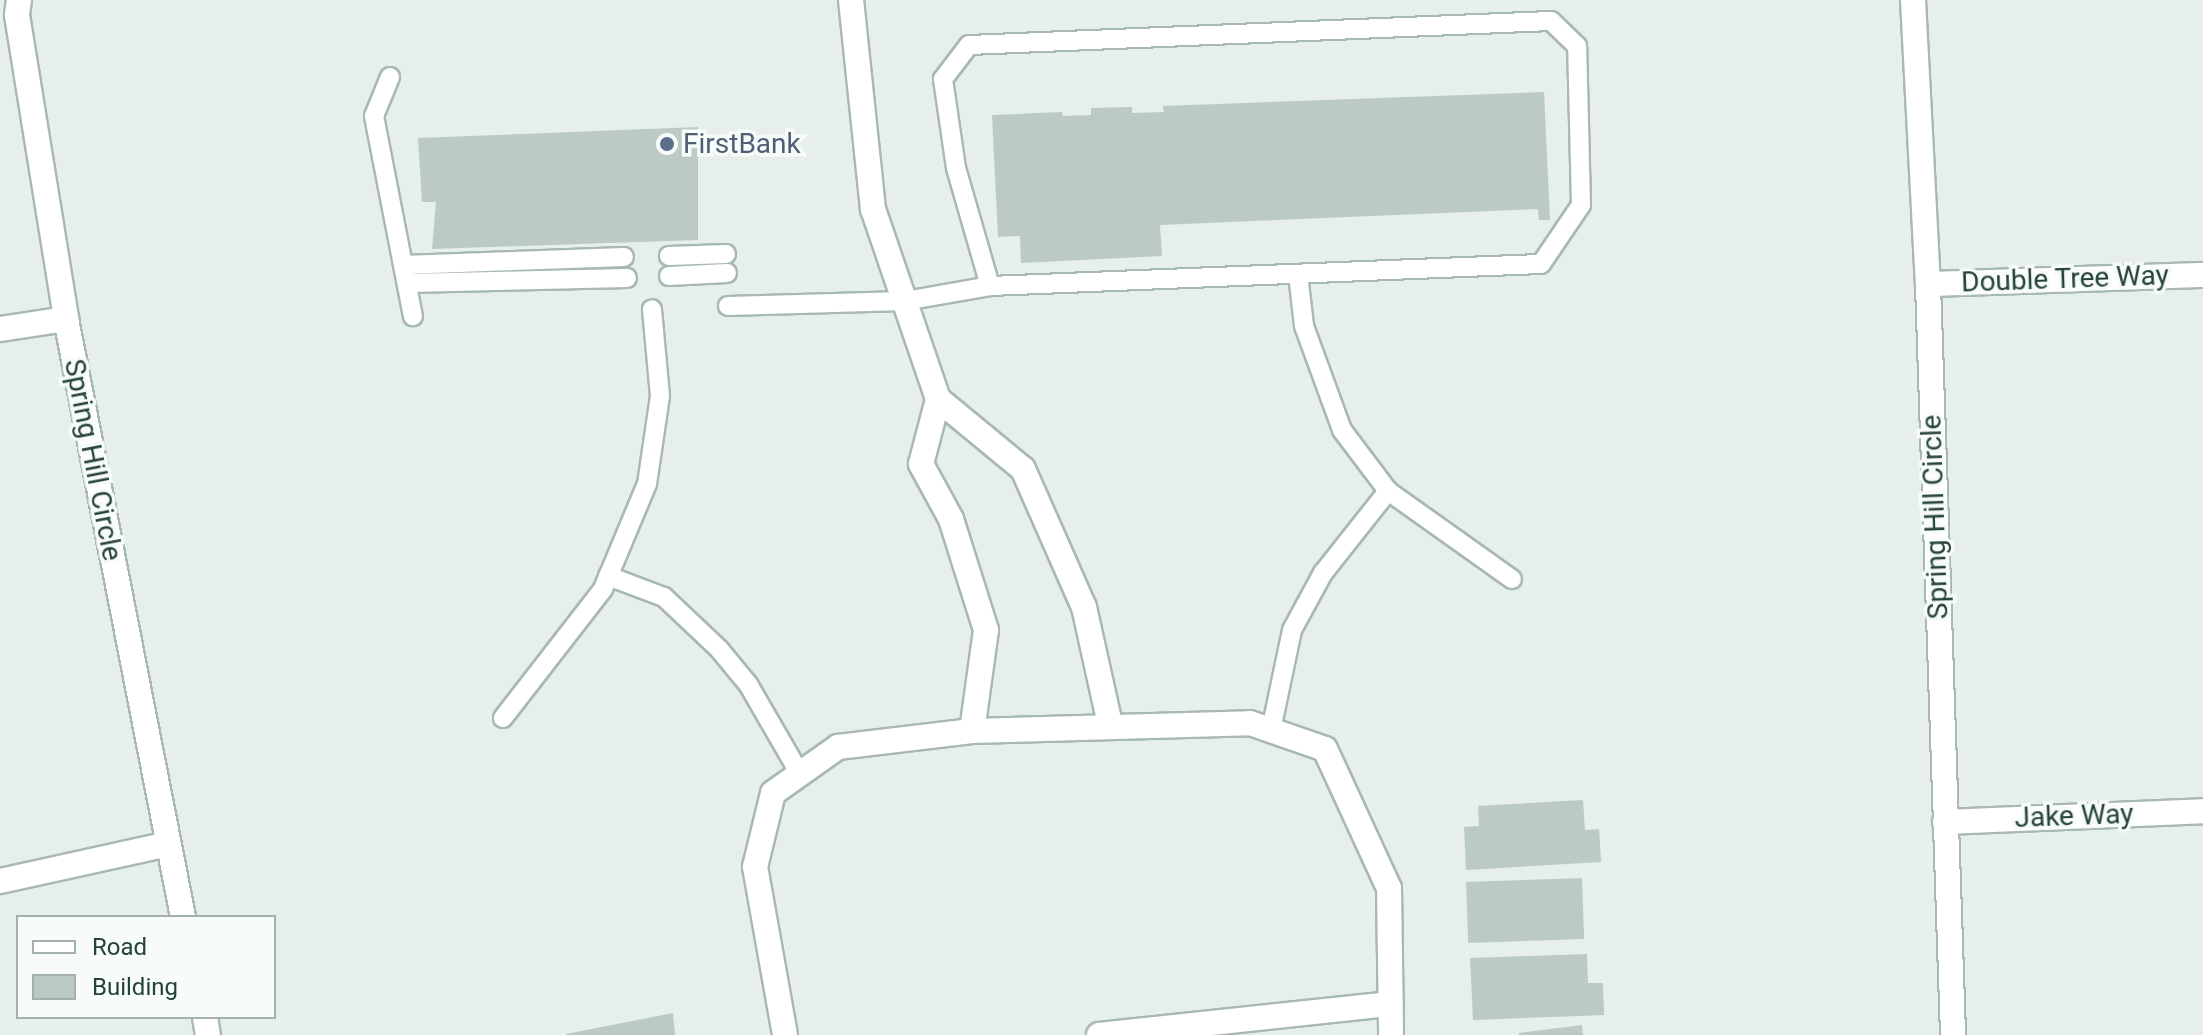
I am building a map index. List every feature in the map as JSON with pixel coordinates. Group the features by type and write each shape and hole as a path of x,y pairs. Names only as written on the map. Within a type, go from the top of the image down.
{"street":[{"name":"Spring Hill Circle","path":"19,0 17,15 66,319 183,915"},
{"path":"851,0 873,209 938,399 1023,469 1084,607 1110,724"},
{"name":"Spring Hill Circle","path":"1913,0 1928,284 1953,1035"},
{"name":"Double Tree Way","path":"1928,284 2203,275"},
{"path":"0,329 66,319"},
{"path":"938,399 921,464 951,519 986,630 972,731"},
{"path":"785,1035 755,867 773,793 838,747 972,731 1110,724 1250,723 1325,749 1389,888 1391,1035"},
{"name":"Jake Way","path":"1945,822 2203,811"},
{"path":"0,881 168,844"},
{"path":"1099,1035 1390,1004"}],"lane":[{"path":"728,306 905,301 990,286 1541,264 1581,205 1577,46 1551,21 969,45 943,79 956,168 990,286"},
{"path":"390,77 374,116 413,316"},
{"path":"669,256 727,264 669,276"},
{"path":"405,274 624,257"},
{"path":"405,274 627,278"},
{"path":"1298,274 1304,326 1342,430 1388,491 1512,579"},
{"path":"503,718 608,576 647,484 660,396 652,309"},
{"path":"1271,730 1292,630 1323,573 1388,491"},
{"path":"608,576 664,597 719,649 748,684 800,774"}],"building":[{"path":"1544,92 1550,220 1539,220 1538,209 1160,225 1162,256 1021,263 1020,236 998,237 992,115 1062,112 1063,116 1091,115 1091,108 1132,107 1132,113 1164,112 1163,106"},
{"path":"698,127 698,240 432,249 436,202 422,202 418,138"},
{"path":"1583,800 1585,830 1599,829 1601,862 1466,870 1464,827 1479,826 1478,806"},
{"path":"1582,878 1584,939 1468,943 1466,882"},
{"path":"1587,954 1588,983 1603,983 1604,1015 1473,1020 1470,958"},
{"path":"673,1013 675,1035 566,1035 566,1034"},
{"path":"1582,1025 1583,1035 1519,1035 1519,1033"}],"place":[{"name":"FirstBank","path":"667,144"}]}
